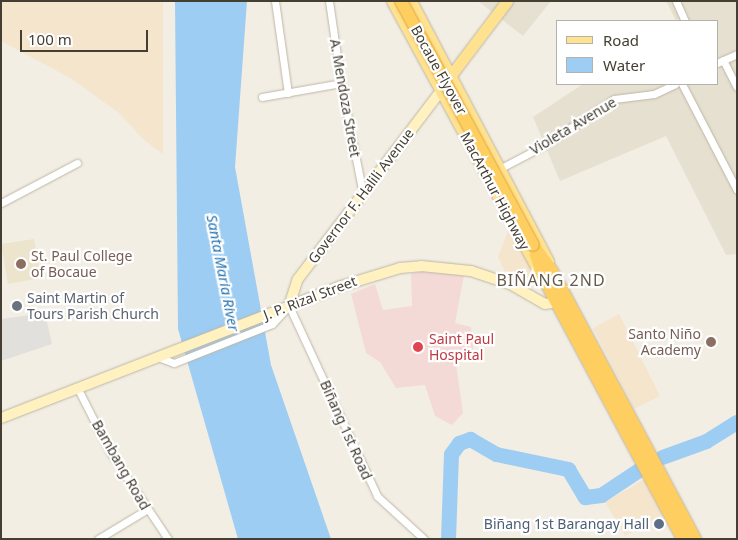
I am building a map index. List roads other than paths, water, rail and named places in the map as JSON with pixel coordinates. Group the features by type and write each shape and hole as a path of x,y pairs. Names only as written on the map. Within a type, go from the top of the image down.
{"highway":[{"name":"Bocaue Flyover","path":"401,1 548,274"},
{"name":"MacArthur Highway","path":"548,274 683,539"},
{"name":"MacArthur Highway","path":"562,302 695,539"}],"main road":[{"name":"MacArthur Highway","path":"392,1 442,90 526,252 548,274"},
{"name":"MacArthur Highway","path":"411,1 541,243 548,274"},
{"path":"451,75 507,1"},
{"name":"Governor F. Halili Avenue","path":"289,306 298,279 442,90"},
{"name":"J. P. Rizal Street","path":"1,418 379,273 421,266 480,274 510,284 540,302 562,302"}],"street":[{"path":"275,1 288,93"},
{"name":"A. Mendoza Street","path":"329,1 340,83 363,194"},
{"path":"676,1 685,20"},
{"path":"737,54 720,62 737,87"},
{"path":"262,98 340,83"},
{"name":"Violeta Avenue","path":"501,168 541,147 614,99 654,94 674,85"},
{"path":"683,85 737,190"},
{"path":"1,203 77,163"},
{"path":"162,356 174,363 272,324 289,306"},
{"name":"Biñang 1st Road","path":"289,306 374,491 384,504 424,539"},
{"name":"Bambang Road","path":"78,389 110,452 146,510 168,539"},
{"path":"98,539 146,510"}],"water":[{"name":"Santa Maria River","path":"175,1 247,1 235,167 271,365 331,539 238,539 178,329"}],"waterway":[{"path":"662,457 706,441 737,422"},
{"path":"448,539 451,454 459,443 470,439 496,454 568,469 585,497 601,495 640,469"}],"place":[{"name":"St. Paul College of Bocaue","path":"21,264"},
{"name":"Saint Martin of Tours Parish Church","path":"17,306"},
{"name":"Santo Niño Academy","path":"711,342"},
{"name":"Saint Paul Hospital","path":"418,347"},
{"name":"Biñang 1st Barangay Hall","path":"659,524"}],"district":[{"name":"BIÑANG 2ND","path":"551,280"}]}
